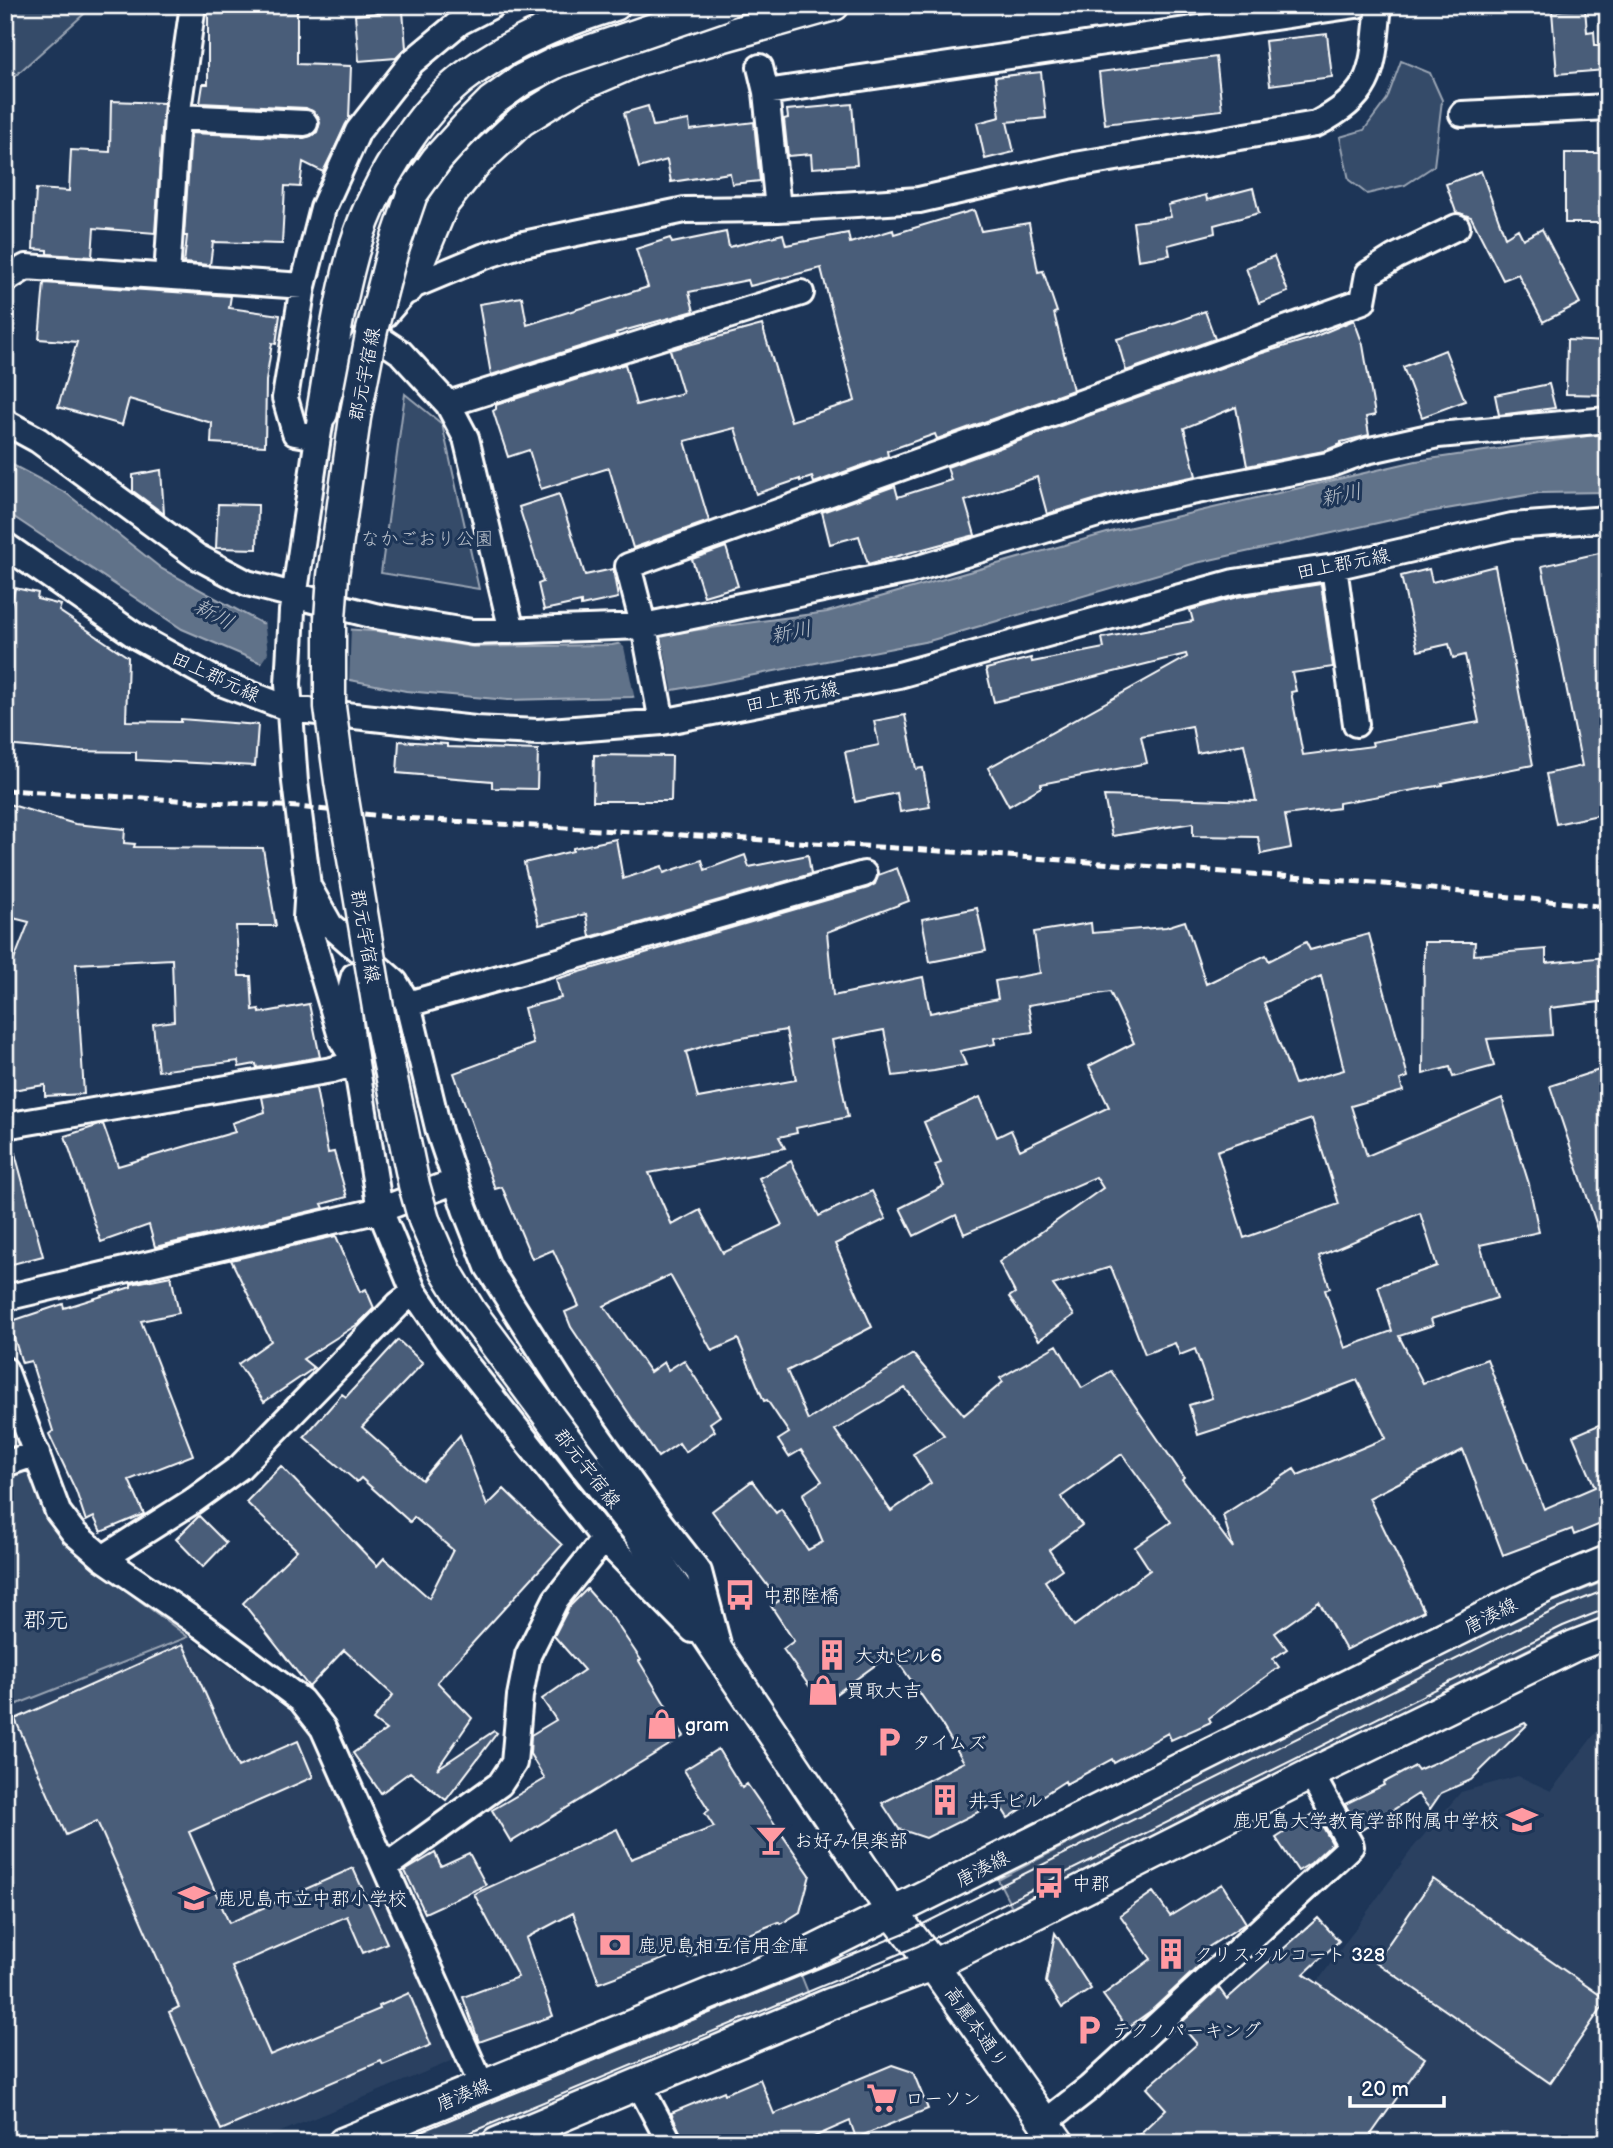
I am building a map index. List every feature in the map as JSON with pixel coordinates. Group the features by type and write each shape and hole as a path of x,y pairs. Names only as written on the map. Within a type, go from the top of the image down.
{"street":[{"path":"167,276 177,117 193,5"},
{"path":"320,425 295,433 285,398 303,286 323,208 358,131 412,62 455,14 493,5"},
{"path":"356,1063 342,1040 306,918 308,886 295,782 288,684 293,603 320,425 352,254 376,192 427,113 469,73 515,45 615,5"},
{"name":"郡元宇宿線","path":"723,5 557,62 523,79 491,102 468,125 412,194 392,253 372,330 355,418 333,576 330,708 381,1026 414,1185 424,1220 446,1271 585,1465 636,1529 893,1913"},
{"path":"320,425 334,382 370,332 408,288 443,204 474,165 521,121 574,88 639,60 834,5"},
{"path":"766,92 1356,5"},
{"path":"408,288 519,244 685,210 778,209 919,200 1069,166 1316,124 1337,113 1357,97 1370,74 1378,5"},
{"path":"760,67 766,92 778,209"},
{"path":"1462,114 1608,107"},
{"path":"177,117 305,123"},
{"path":"662,722 645,629 628,566 1363,301 1368,274 1395,257 1457,227"},
{"path":"5,280 26,267 303,286"},
{"path":"447,404 802,293"},
{"path":"370,332 400,352 447,404 466,438 512,631"},
{"path":"5,422 38,440 196,556 247,583 293,603 472,632 645,629 909,571 1131,504 1328,465 1366,451 1438,435 1608,421"},
{"name":"田上郡元線","path":"5,545 136,636 221,683 290,709 475,729 538,732 662,722 899,675 1234,582 1334,567 1513,526 1608,519"},
{"path":"1334,567 1356,724"},
{"path":"408,1004 864,874"},
{"path":"308,886 330,925 395,982 408,1004 437,1123 488,1267 571,1398 652,1512 699,1572 722,1660"},
{"path":"380,971 354,976 348,992 349,1016 380,1210 414,1292 446,1339 604,1539 722,1660"},
{"path":"5,1126 332,1070 356,1063"},
{"path":"5,1298 380,1210 456,1181"},
{"path":"103,1558 240,1467 414,1292"},
{"path":"5,1370 58,1512 74,1533 103,1558 202,1626 300,1700 323,1728 482,2086"},
{"path":"5,1464 37,1452"},
{"path":"384,1867 500,1784 508,1773 514,1763 520,1696 528,1655 556,1599 604,1539"},
{"name":"唐湊線","path":"343,2143 810,1953 1545,1587 1608,1561"},
{"path":"497,2143 821,2008 933,1965 1311,1774 1574,1646 1608,1633"},
{"path":"1051,2133 1089,2088 1351,1846 1311,1774"},
{"name":"高麗本通り","path":"893,1913 933,1965 1051,2133"},
{"path":"639,2084 670,2143"}],"shaded area":[{"name":"鹿児島市立中郡小学校","path":"188,1637 298,1717 311,1736 454,2060 254,2143 5,2143 5,1709"},
{"path":"1608,1717 1608,2143 1203,2143 1412,1849 1461,1792 1518,1776 1551,1791"}],"green space":[{"path":"5,5 94,5 5,85"},
{"path":"1401,61 1430,73 1442,100 1434,166 1405,185 1367,194 1349,180 1340,137 1364,130 1387,99"},
{"name":"なかごおり公園","path":"405,394 442,424 479,589 381,573"},
{"path":"18,1464 33,1474 48,1514 70,1548 188,1637 5,1709 5,1469"},
{"path":"1608,1580 1608,1615 1553,1637 1193,1815 1013,1909 998,1880 1179,1786 1539,1607"},
{"path":"799,1970 811,2000 460,2143 373,2143"}],"water":[{"name":"新川","path":"1608,433 1608,492 1539,493 1423,513 1196,563 929,641 632,697 508,700 406,691 259,662 182,629 5,511 5,461 66,493 162,569 261,623 386,632 473,647 612,645 668,634 827,612 1114,531 1416,461"}],"pier":[{"path":"264,620 351,626 349,683 259,666 268,653"},
{"path":"666,631 662,639 673,693 635,700 624,647 615,640"}],"building":[{"path":"208,5 297,5 297,64 351,66 349,119 323,172 303,162 300,187 285,186 282,244 213,242 210,265 184,263 191,133 304,138 317,132 320,123 318,116 306,108 200,103 203,84 208,84"},
{"path":"1585,8 1587,32 1594,31 1595,45 1603,45 1605,70 1557,74 1552,11"},
{"path":"403,11 406,48 396,58 359,61 355,15"},
{"path":"1327,34 1332,77 1270,85 1265,41"},
{"path":"1216,57 1222,110 1105,124 1099,72"},
{"path":"1041,72 1046,118 1007,122 1014,152 985,159 977,123 1000,117 995,77"},
{"path":"111,101 164,103 155,233 94,228 92,257 47,254 47,250 33,249 36,189 69,191 71,150 110,152"},
{"path":"852,104 857,165 812,168 811,154 788,156 784,119 788,118 787,110"},
{"path":"648,106 653,126 689,120 690,130 754,122 760,181 732,184 730,173 671,182 667,160 639,168 624,113"},
{"path":"1565,153 1608,153 1608,223 1565,223"},
{"path":"1481,171 1505,237 1518,229 1523,239 1542,229 1580,303 1543,322 1518,274 1503,280 1471,217 1456,212 1446,184"},
{"path":"1253,188 1259,213 1214,225 1215,233 1168,245 1170,255 1138,260 1133,222 1171,217 1168,205 1206,195 1207,200"},
{"path":"974,210 981,231 1029,223 1038,272 1043,271 1057,312 1054,313 1073,390 937,439 935,434 887,451 888,456 814,483 812,477 800,479 756,494 735,428 685,441 709,521 633,548 609,468 541,489 529,450 508,457 493,411 496,405 625,364 636,405 683,393 670,350 762,325 791,421 855,401 821,268 750,286 748,280 689,292 694,311 616,333 617,335 491,375 479,304 522,297 527,325 648,287 636,249 670,238 672,243 726,232 729,247 783,234 786,245 848,233 850,243 893,230 894,234"},
{"path":"1274,256 1288,292 1259,303 1246,268"},
{"path":"44,283 231,296 229,308 280,315 276,344 272,343 266,381 265,446 211,443 212,423 129,399 122,425 58,407 77,342 39,339"},
{"path":"1205,311 1215,339 1126,371 1117,339"},
{"path":"1354,320 1363,345 1375,415 1366,417 1369,435 1341,442 1324,451 1247,466 1236,407 1184,428 1196,476 1127,490 1047,514 1037,477 965,501 975,535 868,564 859,536 830,544 822,512 895,486 898,497 951,480 947,467 1256,355 1309,339"},
{"path":"1567,340 1608,342 1608,395 1566,394"},
{"path":"1445,350 1465,401 1422,417 1403,367"},
{"path":"1549,384 1555,408 1499,415 1495,395"},
{"path":"161,470 164,514 133,491 133,475"},
{"path":"559,494 585,575 613,569 618,598 544,610 538,584 543,582 519,507"},
{"path":"218,504 258,505 257,549 216,548"},
{"path":"726,547 738,586 704,596 692,559"},
{"path":"1608,551 1608,813 1556,824 1546,774 1582,766 1542,566"},
{"path":"1495,566 1533,765 1442,783 1443,785 1339,803 1339,808 1285,815 1291,848 1261,854 1258,837 1193,836 1193,823 1112,836 1104,796 1256,801 1244,744 1197,753 1192,726 1141,736 1147,763 1041,784 1041,787 1009,806 988,768 1187,657 1186,654 994,702 986,669 1031,658 1032,662 1104,648 1102,638 1193,621 1190,610 1237,597 1321,584 1333,667 1292,673 1296,691 1291,692 1303,755 1373,746 1372,742 1479,722 1465,655 1453,658 1449,644 1418,651 1401,576 1429,569 1432,582"},
{"path":"15,588 38,593 37,599 61,605 59,611 128,657 126,721 181,722 181,719 258,725 255,766 136,760 136,752 71,751 5,745 5,627"},
{"path":"905,715 916,769 923,768 930,807 900,812 897,793 855,802 845,752 879,745 874,721"},
{"path":"399,741 447,744 447,747 538,750 537,789 492,788 492,781 397,773"},
{"path":"594,755 672,756 671,801 593,801"},
{"path":"5,803 75,824 125,829 124,843 135,844 134,847 263,848 276,926 236,926 239,976 251,976 253,1010 259,1009 260,1013 309,1004 320,1057 257,1068 256,1064 239,1067 238,1061 158,1071 153,1024 174,1021 172,959 76,964 84,1094 45,1096 45,1085 5,1091 5,983 29,922 5,916"},
{"path":"616,839 623,879 662,866 664,873 702,860 705,870 745,855 749,867 808,855 811,874 590,937 586,914 539,925 524,863 573,851 573,848"},
{"path":"897,868 909,901 827,932 833,996 923,977 930,1013 998,999 995,981 1040,973 1034,932 1091,923 1092,933 1166,927 1185,921 1206,984 1266,955 1269,961 1306,942 1310,950 1369,934 1408,1077 1400,1080 1403,1091 1351,1106 1367,1156 1502,1098 1529,1184 1539,1232 1480,1245 1497,1298 1431,1319 1433,1325 1399,1336 1423,1383 1487,1359 1544,1509 1595,1487 1573,1436 1608,1421 1608,1521 1574,1535 1572,1529 1503,1555 1463,1450 1369,1498 1424,1611 1346,1650 1319,1602 1275,1633 1287,1649 1273,1659 1279,1667 1209,1718 1211,1722 1171,1740 1168,1733 1114,1763 1112,1759 1066,1784 1065,1781 1008,1818 998,1802 926,1838 899,1829 882,1803 964,1762 892,1653 822,1704 783,1649 794,1641 771,1606 779,1601 712,1511 752,1481 776,1513 781,1509 808,1550 823,1542 803,1494 822,1481 801,1450 789,1457 778,1440 789,1433 767,1400 764,1401 738,1339 712,1351 670,1275 604,1306 650,1372 664,1362 668,1370 684,1360 720,1416 710,1423 715,1431 685,1452 679,1443 658,1457 571,1327 565,1312 579,1306 553,1250 532,1259 502,1187 495,1189 454,1073 533,1044 524,1008 561,998 556,979 868,888 875,884 878,875","holes":["1321,976 1344,1070 1295,1084 1264,1003","1110,992 1134,1043 1089,1066 1109,1107 1020,1150 1011,1130 997,1137 980,1097 924,1122 941,1163 935,1165 944,1186 900,1208 914,1236 956,1215 964,1234 1096,1177 1103,1188 999,1262 1015,1293 1009,1297 1039,1340 1074,1315 1053,1285 1111,1267 1145,1354 1175,1343 1180,1355 1195,1349 1212,1398 1189,1405 1198,1435 1357,1380 1386,1438 1298,1475 1294,1469 1223,1515 1233,1548 1182,1479 1184,1477 1111,1371 1082,1388 1057,1345 1000,1378 1003,1382 964,1415 913,1354 808,1420 787,1371 872,1327 835,1244 886,1219 872,1191 819,1216 791,1161 759,1178 782,1225 723,1253 700,1210 672,1225 649,1173 785,1148 779,1137 797,1133 796,1128 848,1117 832,1040 884,1030 893,1076 966,1065 960,1051 995,1044 994,1038 1033,1032 1028,1005","786,1030 796,1080 698,1098 686,1052 714,1043","1312,1119 1339,1204 1244,1238 1217,1151","1420,1213 1437,1266 1378,1286 1392,1331 1345,1348 1325,1290 1330,1288 1319,1256","905,1388 944,1435 913,1454 931,1483 891,1511 835,1430","1122,1454 1171,1522 1135,1547 1150,1570 1074,1626 1045,1581 1062,1569 1049,1550 1082,1525 1061,1497"]},
{"path":"977,908 986,951 930,962 922,919"},
{"path":"1424,942 1475,942 1474,955 1546,949 1546,963 1606,957 1608,1001 1550,1008 1552,1035 1487,1039 1494,1066 1453,1077 1450,1067 1423,1074"},
{"path":"1599,1070 1608,1095 1608,1243 1603,1244 1550,1086"},
{"path":"316,1088 328,1153 334,1152 347,1197 322,1204 324,1208 155,1247 149,1225 101,1242 65,1136 103,1124 118,1166 235,1132 232,1123 265,1112 262,1097"},
{"path":"13,1146 43,1256 5,1266 5,1147"},
{"path":"336,1236 360,1292 366,1289 374,1308 358,1324 303,1359 314,1368 264,1402 238,1364 271,1341 231,1260"},
{"path":"171,1276 179,1313 141,1321 193,1455 129,1480 144,1514 101,1532 94,1517 86,1521 76,1491 49,1434 53,1431 31,1361 22,1363 9,1322 63,1304 64,1308 131,1287 131,1284"},
{"path":"398,1340 423,1363 362,1427 422,1480 460,1435 487,1506 504,1489 562,1545 437,1682 472,1718 437,1769 494,1731 497,1733 446,1800 410,1772 381,1793 353,1753 386,1730 373,1720 393,1695 344,1650 309,1687 243,1603 297,1550 246,1502 281,1466 377,1566 384,1558 429,1598 453,1550 414,1517 410,1522 361,1478 357,1482 304,1437 342,1394 346,1397"},
{"path":"199,1516 226,1543 203,1567 176,1539"},
{"path":"587,1589 612,1617 641,1660 639,1661 684,1736 511,1842 492,1810 545,1779 530,1754 531,1735 556,1720 542,1699 584,1670 554,1636 569,1607"},
{"path":"183,1644 238,1767 298,1741 313,1777 189,1832 229,1923 353,1868 387,1943 363,1953 347,1916 232,1967 270,2055 380,2009 379,2006 409,1993 431,2045 383,2065 381,2061 221,2130 169,2012 179,2007 97,1821 66,1835 15,1719"},
{"path":"1525,1723 1527,1725 1471,1780 1441,1793 1430,1809 1418,1794 1360,1831 1345,1804 1415,1766 1418,1770"},
{"path":"718,1749 742,1788 747,1784 810,1875 800,1912 781,1924 779,1922 688,1958 685,1951 599,1983 573,1913 526,1938 553,2016 479,2042 463,1997 518,1977 474,1894 617,1829 631,1859 714,1827 705,1813 709,1810 684,1770"},
{"path":"1315,1813 1332,1843 1298,1871 1276,1838"},
{"path":"435,1853 441,1866 469,1853 486,1885 425,1913 405,1871"},
{"path":"1433,1879 1607,2000 1550,2083 1376,1962"},
{"path":"1222,1884 1246,1923 1196,1955 1202,1963 1152,2010 1127,2028 1103,1995 1151,1959 1120,1915 1153,1892 1170,1916"},
{"path":"1318,1918 1339,1941 1304,1974 1425,2058 1365,2143 1130,2143 1166,2109 1147,2088 1197,2044 1180,2024 1219,1988 1227,1999"},
{"path":"1055,1933 1091,1989 1062,2008 1046,1982"},
{"path":"892,2065 913,2072 928,2109 856,2138 850,2121 800,2143 685,2143 671,2113 760,2079 774,2114"}],"tram line":[{"path":"393,2143 907,1932 1555,1610 1608,1589"},
{"path":"445,2143 918,1946 1563,1626 1608,1608"}],"railway":[{"path":"5,790 298,807 401,818 912,849 1374,883 1608,907"}],"place":[{"name":"中郡陸橋","path":"740,1595"},
{"name":"大丸ビル6","path":"832,1655"},
{"name":"買取大吉","path":"823,1690"},
{"name":"gram","path":"662,1724"},
{"name":"タイムズ","path":"889,1742"},
{"name":"井手ビル","path":"945,1800"},
{"name":"鹿児島大学教育学部附属中学校","path":"1522,1820"},
{"name":"お好み倶楽部","path":"771,1840"},
{"name":"中郡","path":"1049,1883"},
{"name":"鹿児島市立中郡小学校","path":"194,1898"},
{"name":"鹿児島相互信用金庫","path":"615,1945"},
{"name":"クリスタルコート 328","path":"1171,1954"},
{"name":"テクノパーキング","path":"1089,2030"},
{"name":"ローソン","path":"882,2098"}],"district":[{"name":"郡元","path":"46,1620"}]}
